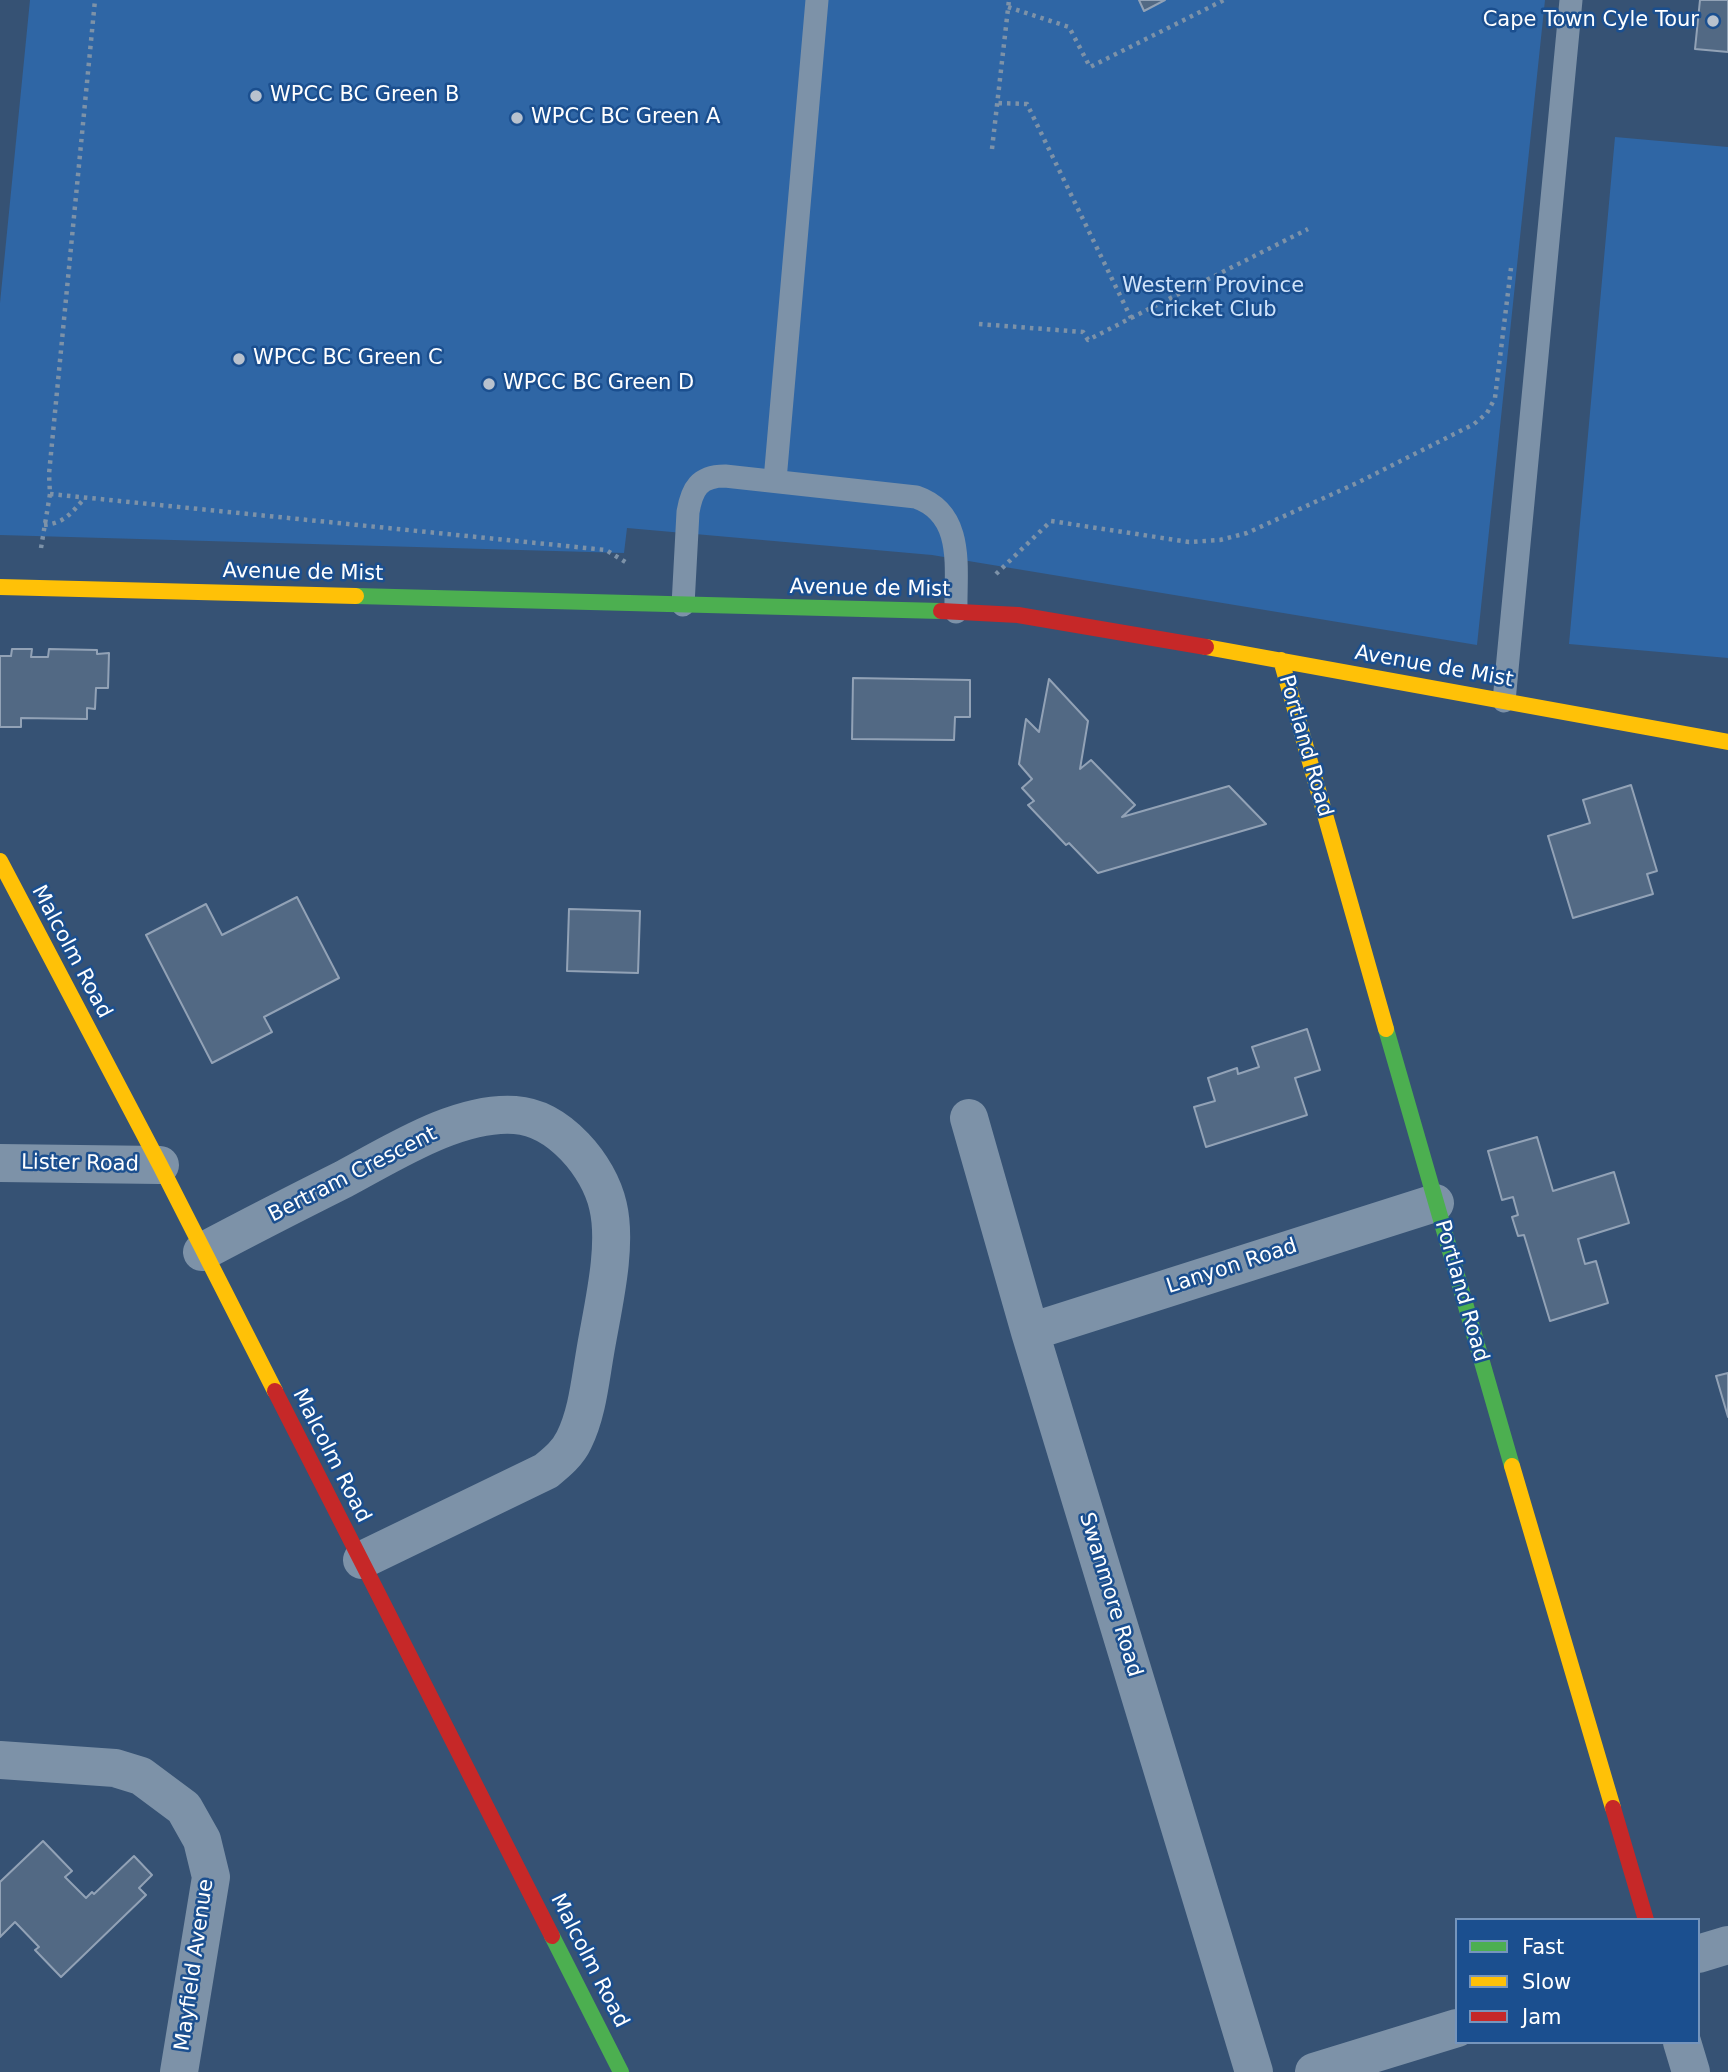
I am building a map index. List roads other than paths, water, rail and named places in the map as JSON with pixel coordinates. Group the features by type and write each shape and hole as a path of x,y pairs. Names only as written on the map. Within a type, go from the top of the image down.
{"street":[{"name":"Avenue de Mist","path":"0,587 342,594 1018,615 1125,632 1728,742"},
{"name":"Portland Road","path":"1280,660 1434,1203 1645,1918"},
{"name":"Malcolm Road","path":"0,861 160,1165 621,2072"},
{"name":"Bertram Crescent","path":"202,1252 436,1131 490,1115 517,1115 535,1119 551,1127 579,1150 598,1179 608,1206 611,1239 586,1405 574,1441 562,1458 546,1471 362,1560"},
{"name":"Swanmore Road","path":"969,1118 1030,1332 1254,2072"},
{"name":"Lister Road","path":"0,1163 160,1165"},
{"name":"Lanyon Road","path":"1030,1332 1434,1203"},
{"name":"Mayfield Avenue","path":"0,1760 115,1768 141,1776 184,1808 202,1840 211,1877 179,2072"},
{"path":"1700,1953 1728,1945"},
{"path":"1314,2072 1455,2029"},
{"path":"1683,2044 1691,2072"}],"lane":[{"path":"775,480 817,0"},
{"path":"1504,701 1571,0"},
{"path":"683,605 688,512 693,491 703,481 717,476 775,480 925,500 944,517 956,544 956,612"}],"place":[{"name":"Cape Town Cyle Tour","path":"1713,21"},
{"name":"WPCC BC Green B","path":"256,96"},
{"name":"WPCC BC Green A","path":"517,118"},
{"name":"WPCC BC Green C","path":"239,359"},
{"name":"WPCC BC Green D","path":"489,384"}],"park label":[{"name":"Western Province Cricket Club","path":"1213,299"}]}
